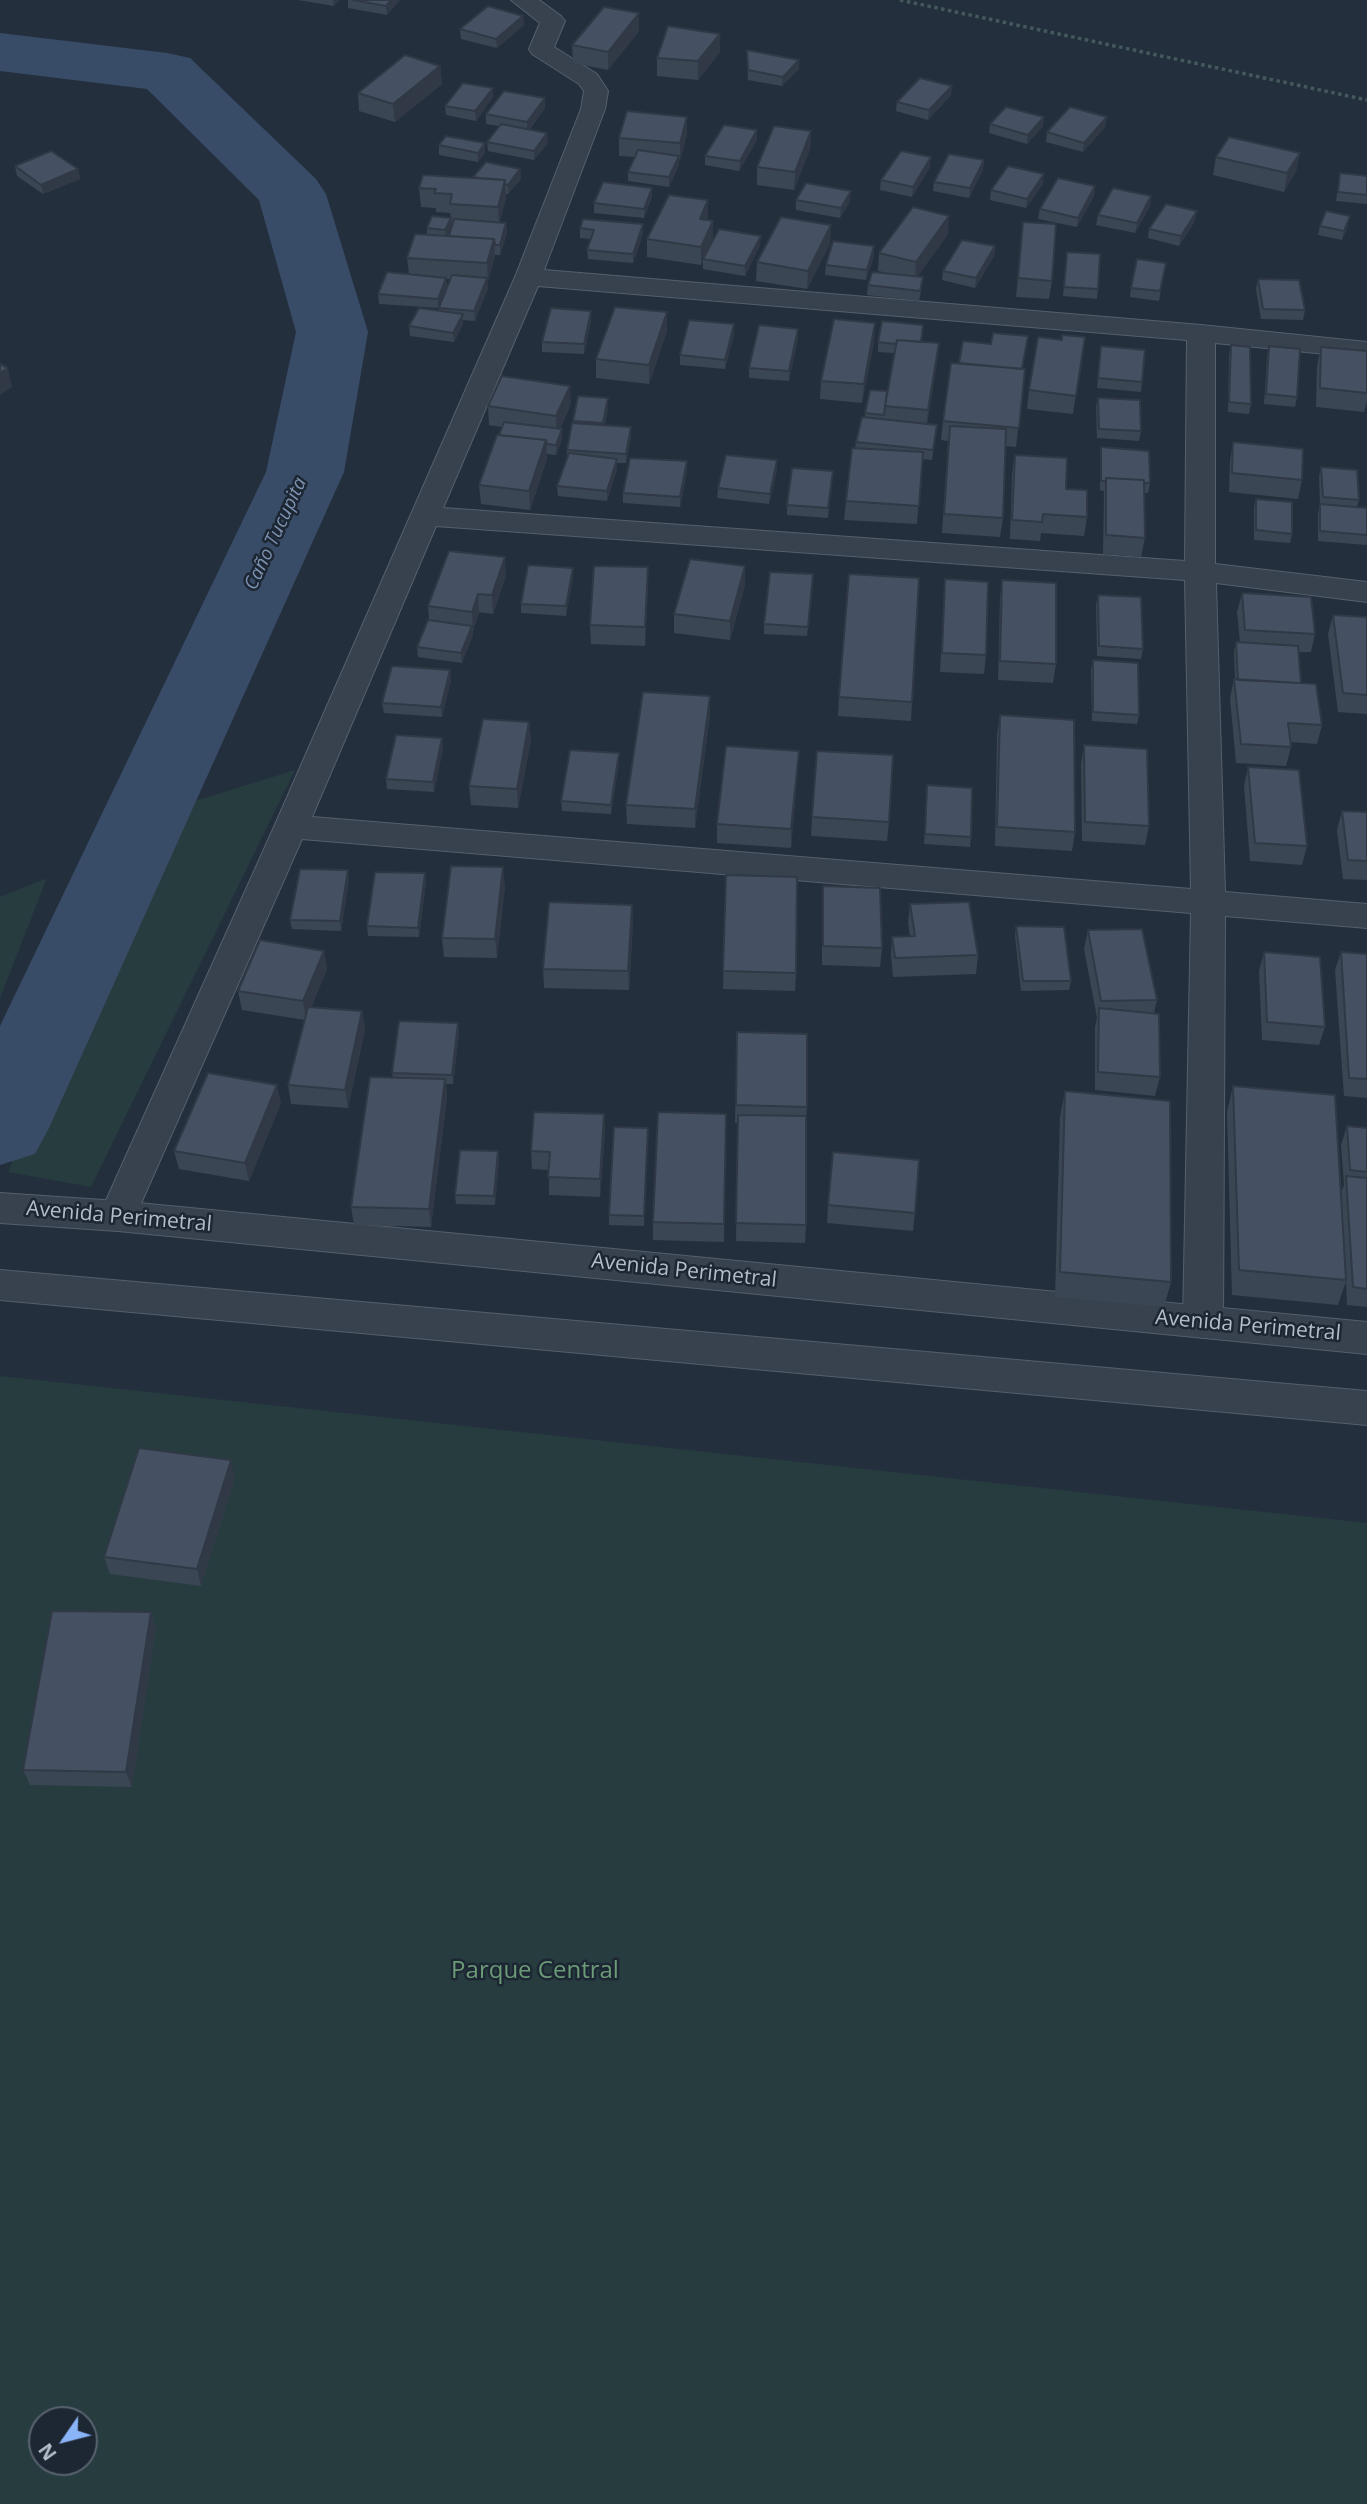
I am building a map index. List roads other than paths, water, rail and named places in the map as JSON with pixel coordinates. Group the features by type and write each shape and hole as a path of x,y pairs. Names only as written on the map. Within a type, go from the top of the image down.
{"street":[{"path":"118,1216 291,827 528,277 593,109 596,92 588,79 541,49 554,21 523,0"},
{"path":"528,277 1200,333 1367,351"},
{"path":"1200,333 1200,572 1209,902 1203,1322"},
{"path":"424,516 1200,572 1367,592"},
{"path":"291,827 1367,916"},
{"name":"Avenida Perimetral","path":"6,1208 118,1216 1367,1338"},
{"path":"0,1285 1367,1408"}],"waterway":[{"name":"Caño Tucupita","path":"0,52 167,72 292,194 332,332 305,472 0,1128"}],"park label":[{"name":"Parque Central","path":"535,1971"}]}
